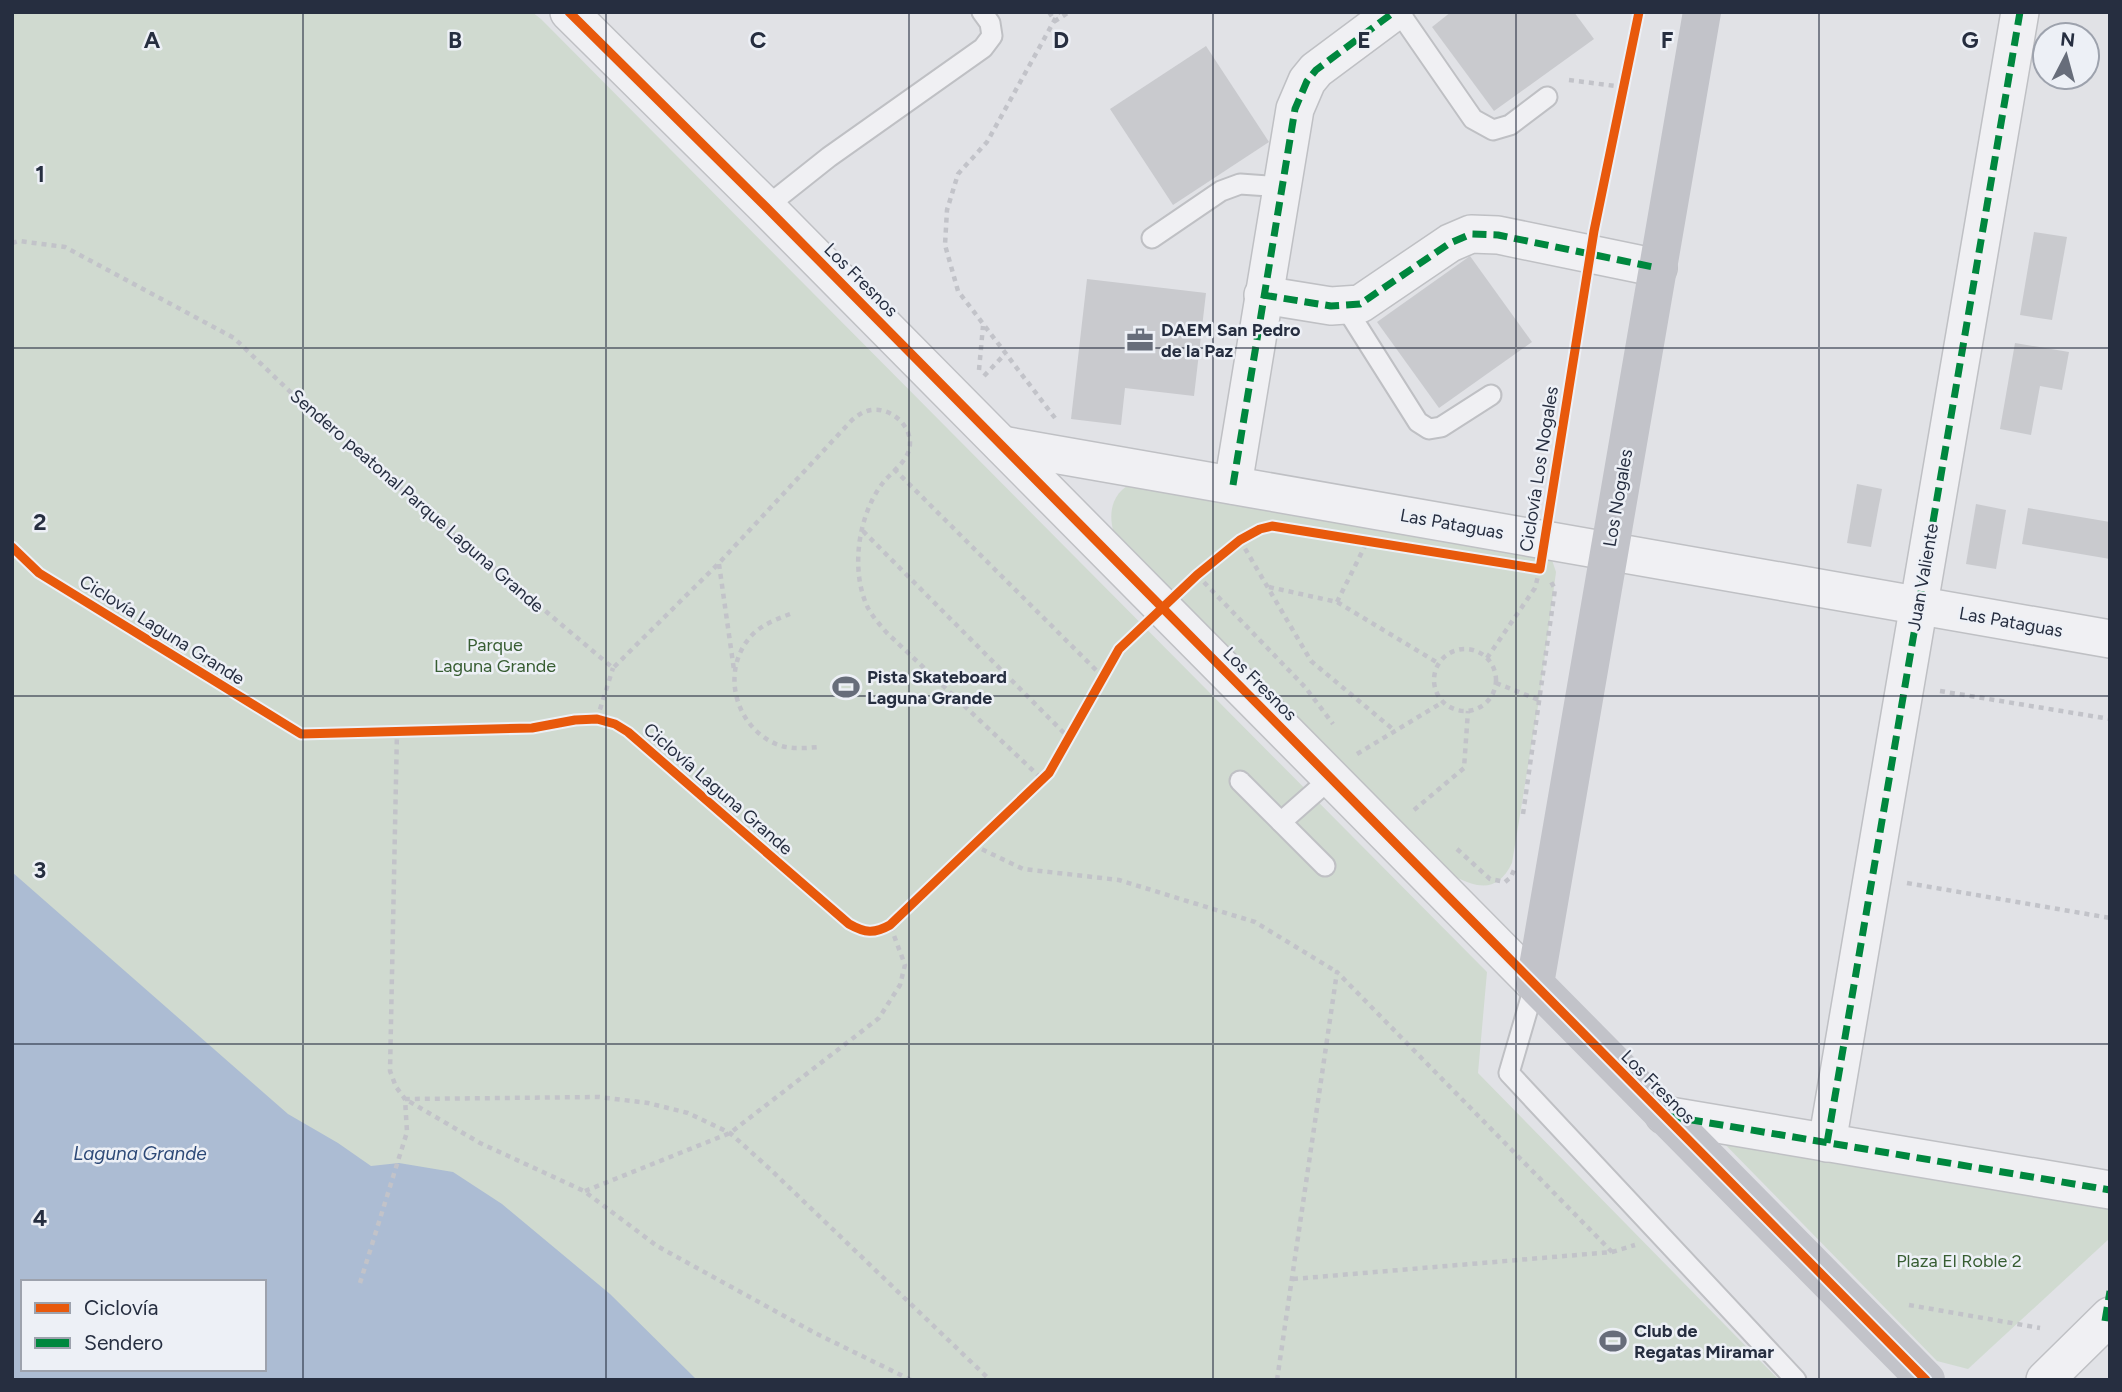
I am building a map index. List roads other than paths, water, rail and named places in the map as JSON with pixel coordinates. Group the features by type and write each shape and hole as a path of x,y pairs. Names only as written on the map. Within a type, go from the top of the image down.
{"street":[{"name":"Los Fresnos","path":"569,12 1163,608 1344,766 1535,984 1926,1380"},
{"path":"1233,485 1295,109 1307,81 1327,60 1394,12"},
{"name":"Los Nogales","path":"1535,984 1702,12"},
{"name":"Juan Valiente","path":"1827,1143 2020,12"},
{"path":"1263,295 1331,306 1360,304 1450,243 1471,234 1498,235 1658,268"},
{"name":"Las Pataguas","path":"1002,445 2110,639"},
{"name":"Los Fresnos","path":"1664,1115 2110,1190"},
{"path":"2045,1380 2108,1309"}],"lane":[{"path":"766,207 829,157 983,48 992,36 990,23 982,12"},
{"path":"1399,12 1473,118 1493,130 1510,125 1547,97"},
{"path":"1152,238 1221,191 1240,184 1281,187"},
{"path":"1344,305 1418,422 1429,429 1441,427 1491,395"},
{"path":"1282,822 1344,766"},
{"path":"1240,780 1325,866"},
{"path":"1535,984 1509,1073 1796,1380"}],"water":[{"name":"Laguna Grande","path":"12,872 288,1114 371,1166 399,1163 453,1172 502,1204 610,1294 697,1380 12,1380"}],"place":[{"name":"DAEM San Pedro de la Paz","path":"1140,340"},
{"name":"Pista Skateboard Laguna Grande","path":"846,687"},
{"name":"Club de Regatas Miramar","path":"1613,1341"}],"park label":[{"name":"Parque Laguna Grande","path":"495,655"},
{"name":"Plaza El Roble 2","path":"1959,1261"}]}
